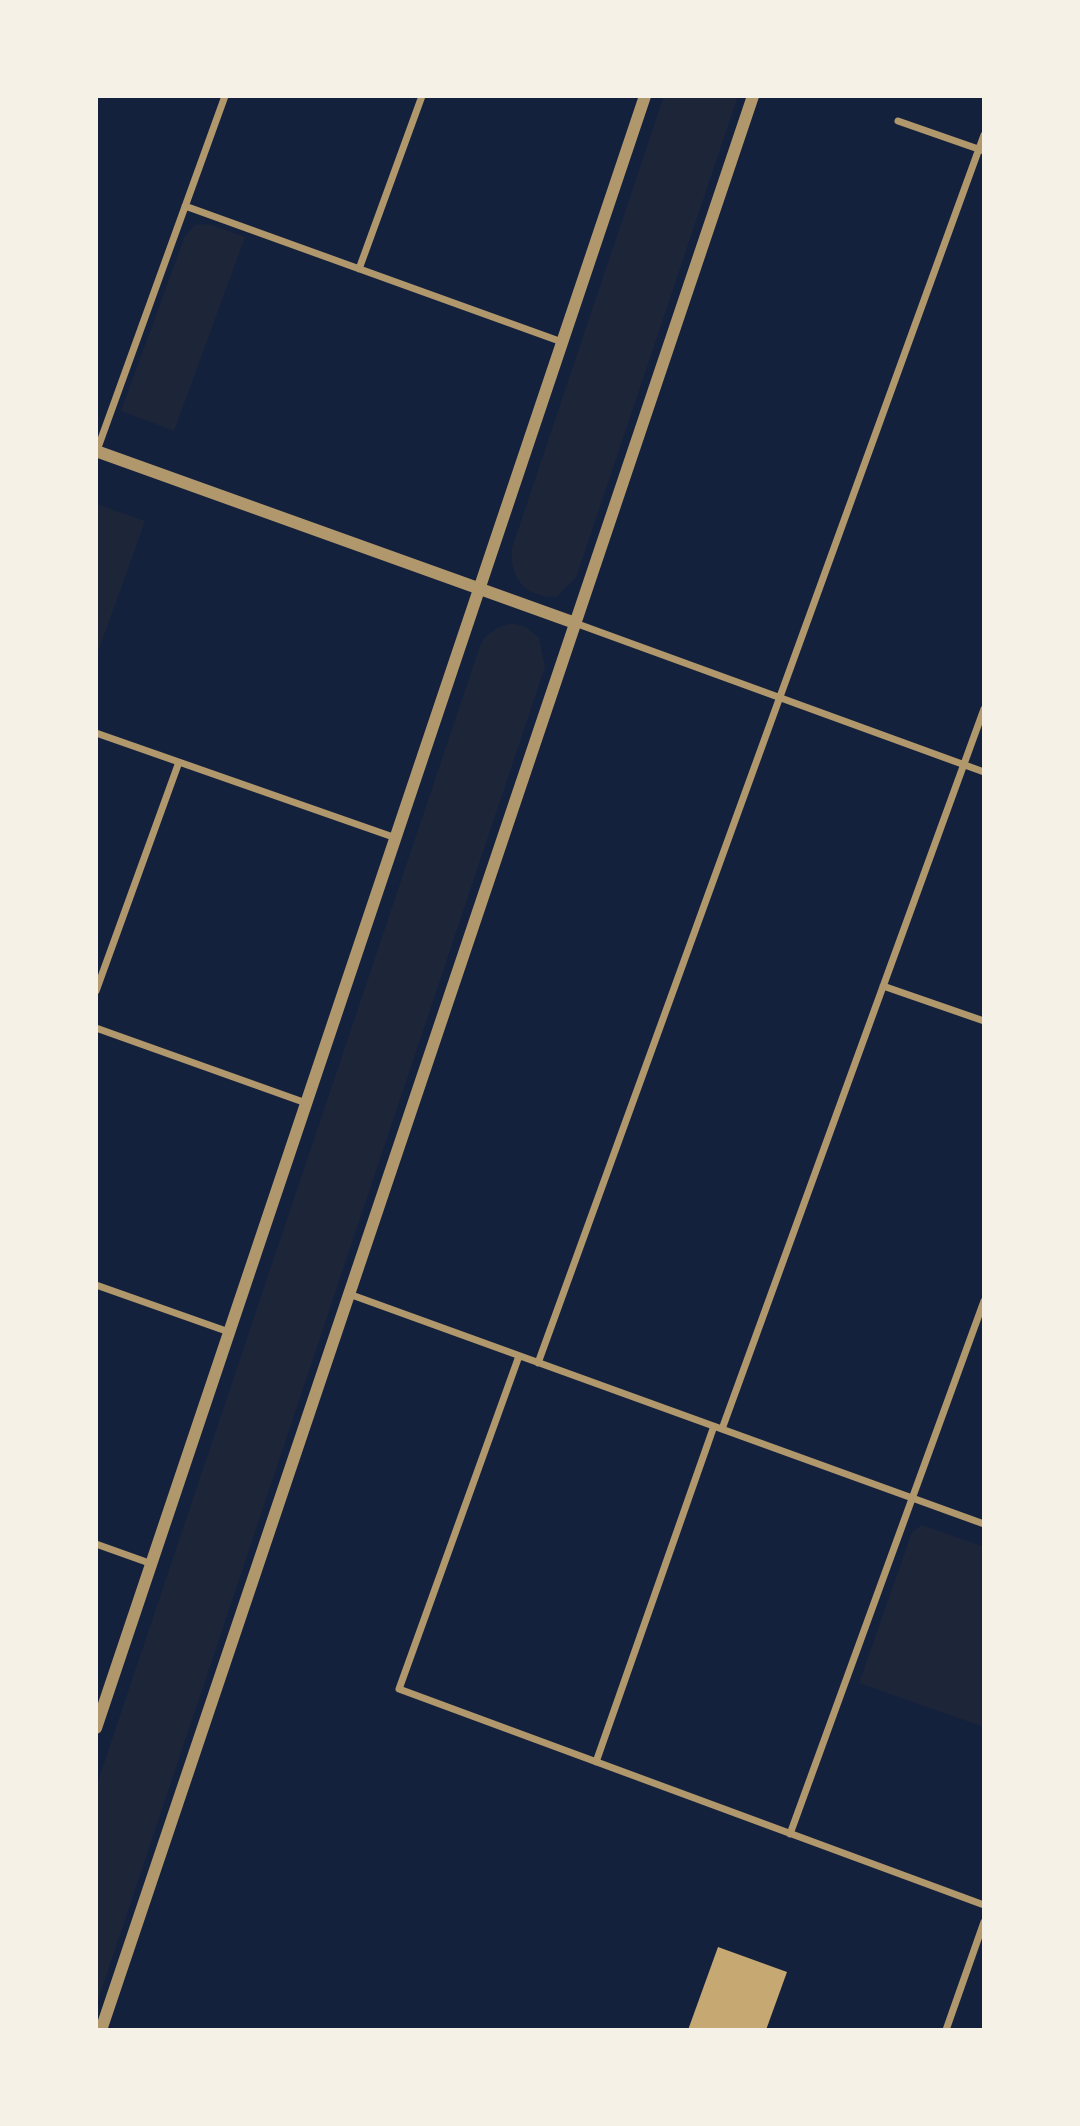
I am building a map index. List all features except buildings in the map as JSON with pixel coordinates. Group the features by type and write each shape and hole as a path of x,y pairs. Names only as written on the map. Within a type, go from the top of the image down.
{"street":[{"path":"225,96 97,452 984,772"},
{"path":"359,269 422,96"},
{"path":"96,1728 645,96"},
{"path":"102,2030 753,96"},
{"path":"898,121 981,150"},
{"path":"538,1363 981,150 984,135"},
{"path":"185,206 562,342"},
{"path":"596,1762 984,709"},
{"path":"96,733 396,838"},
{"path":"96,991 179,762"},
{"path":"883,986 984,1021"},
{"path":"96,1028 306,1103"},
{"path":"96,1285 229,1332"},
{"path":"349,1294 984,1524"},
{"path":"790,1834 984,1301"},
{"path":"519,1356 400,1689 984,1905"},
{"path":"96,1544 152,1564"},
{"path":"946,2030 984,1922"}],"shaded area":[{"path":"664,96 738,96 576,578 556,597 536,594 516,577 512,548"},
{"path":"208,224 245,237 174,431 121,411 185,236 195,225"},
{"path":"96,504 145,521 96,658"},
{"path":"512,623 526,627 539,638 545,667 96,2006 96,1787 480,646 493,630"},
{"path":"922,1525 984,1547 984,1727 859,1683 912,1532"}]}
